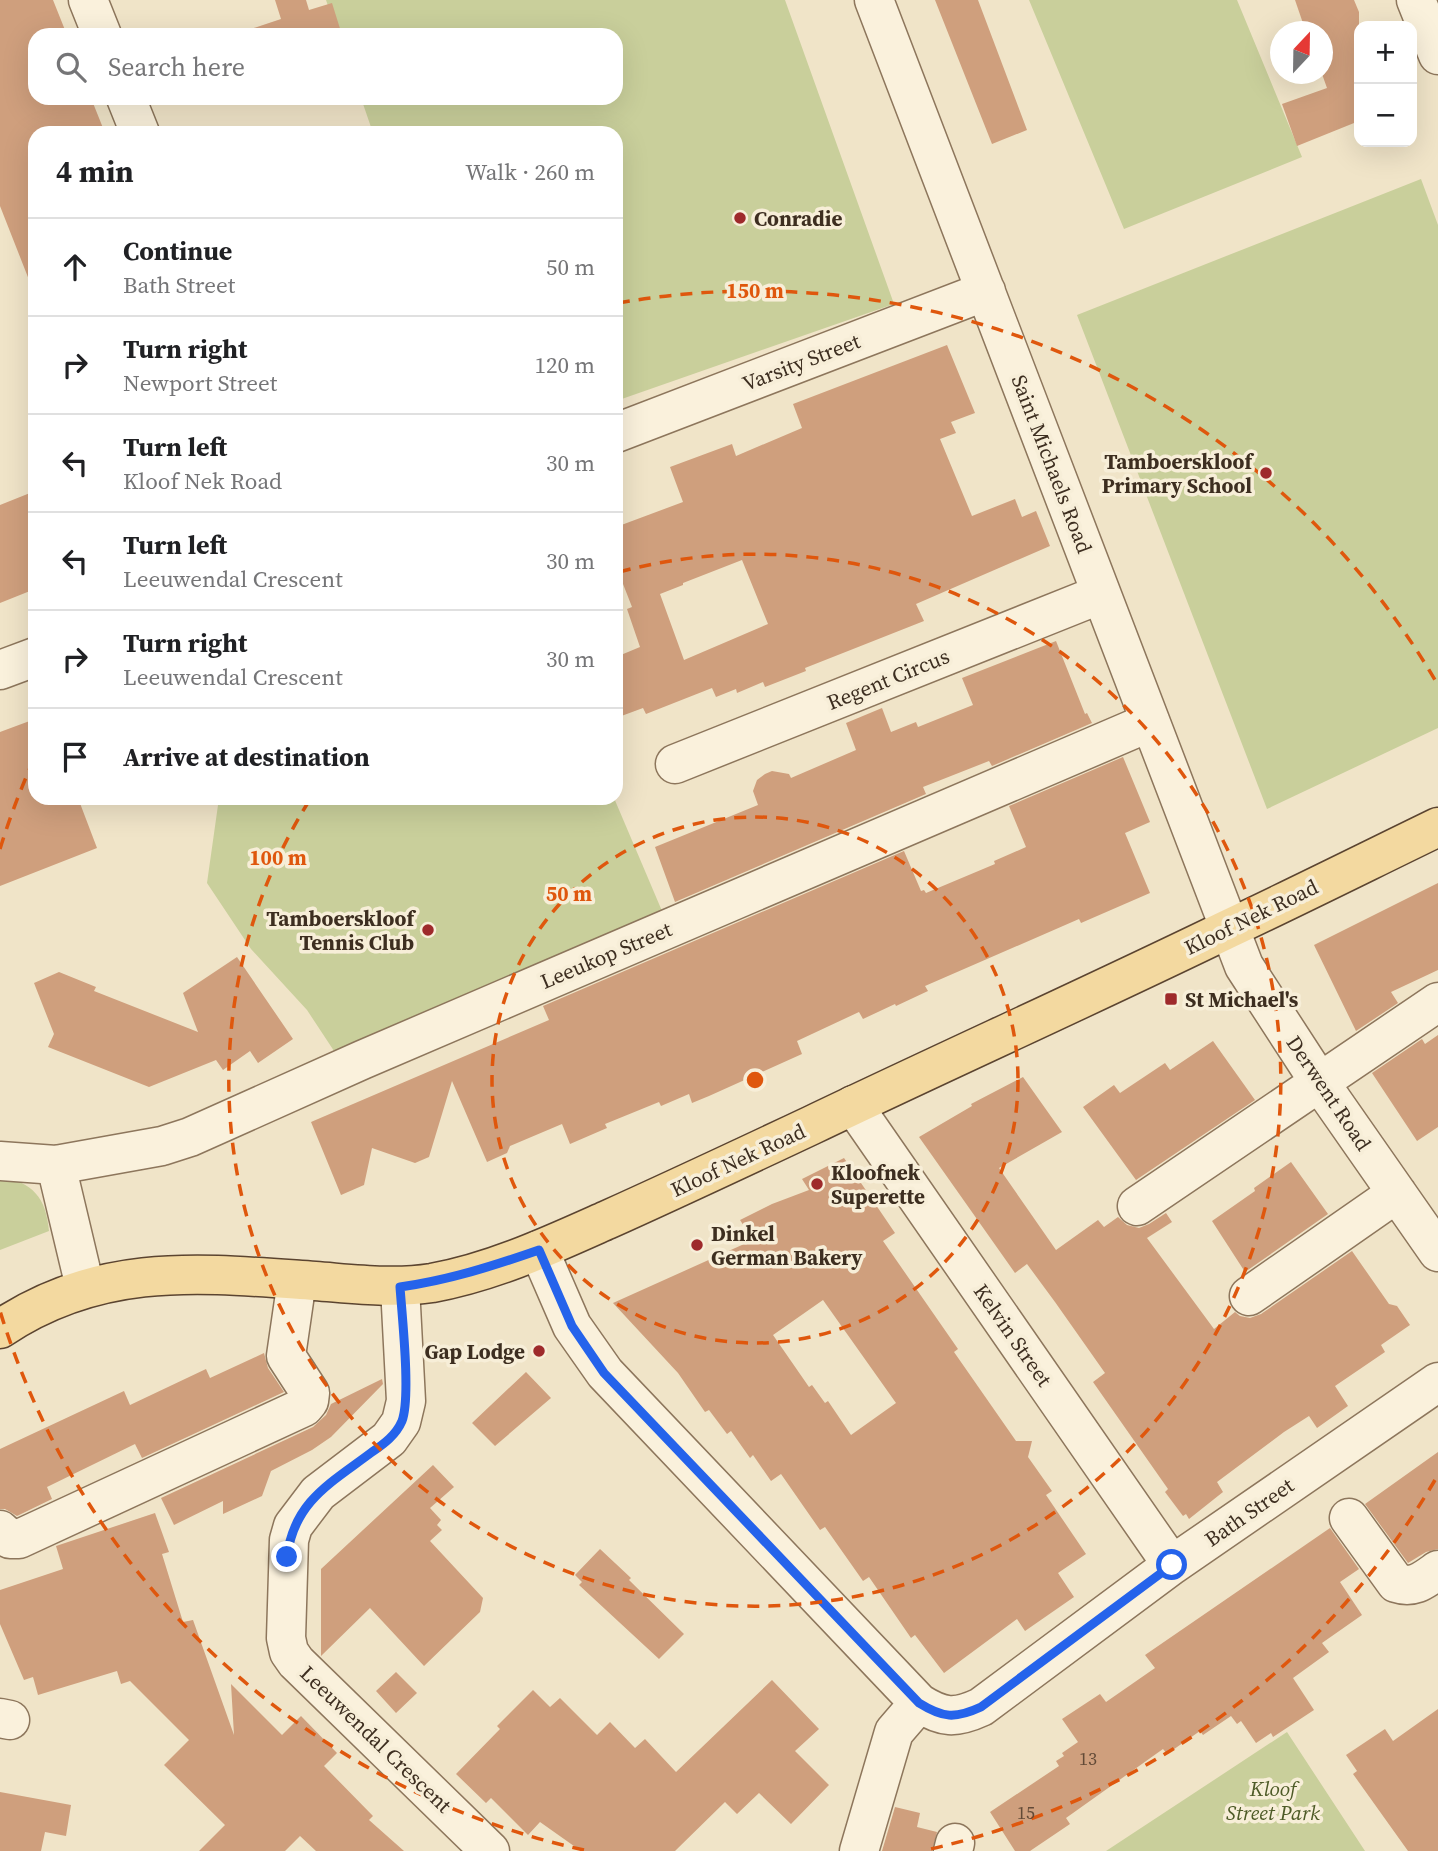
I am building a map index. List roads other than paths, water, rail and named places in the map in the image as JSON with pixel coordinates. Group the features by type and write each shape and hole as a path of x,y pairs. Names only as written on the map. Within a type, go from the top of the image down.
{"main road":[{"name":"Kloof Nek Road","path":"0,1329 53,1299 85,1287 141,1276 191,1273 400,1287 467,1275 539,1250 709,1174 1229,929 1438,827"}],"street":[{"path":"88,0 99,28"},
{"name":"Saint Michaels Road","path":"874,0 1229,929"},
{"path":"1416,0 1438,55"},
{"path":"129,105 137,126"},
{"name":"Varsity Street","path":"623,430 986,291"},
{"name":"Regent Circus","path":"675,764 1101,594"},
{"path":"0,670 28,660"},
{"name":"Leeukop Street","path":"0,1161 56,1165 162,1146 190,1137 362,1060 1150,722"},
{"name":"Derwent Road","path":"1229,929 1244,966 1320,1083 1438,1252"},
{"path":"1137,1206 1438,1002"},
{"name":"Kelvin Street","path":"853,1105 1172,1565"},
{"path":"56,1165 85,1287"},
{"path":"1249,1296 1397,1193"},
{"path":"539,1250 572,1326 604,1373 919,1703 894,1732 859,1851"},
{"path":"0,1531 10,1539 19,1539 304,1407 309,1401 310,1393 286,1356 297,1280"},
{"name":"Leeuwendal Crescent","path":"400,1287 406,1401 401,1422 389,1439 318,1493 293,1526 287,1557 286,1638 289,1652 296,1662 490,1851"},
{"name":"Bath Street","path":"919,1703 934,1712 950,1716 964,1715 981,1707 1172,1565 1438,1382"},
{"path":"1349,1518 1396,1583 1406,1586 1419,1583 1438,1570"}],"place":[{"name":"Conradie","path":"740,218"},
{"name":"Tamboerskloof Primary School","path":"1266,473"},
{"name":"Tamboerskloof Tennis Club","path":"428,930"},
{"name":"St Michael's","path":"1171,999"},
{"name":"Kloofnek Superette","path":"817,1184"},
{"name":"Dinkel German Bakery","path":"697,1245"},
{"name":"Gap Lodge","path":"539,1351"}],"park label":[{"name":"Kloof Street Park","path":"1273,1800"}]}
